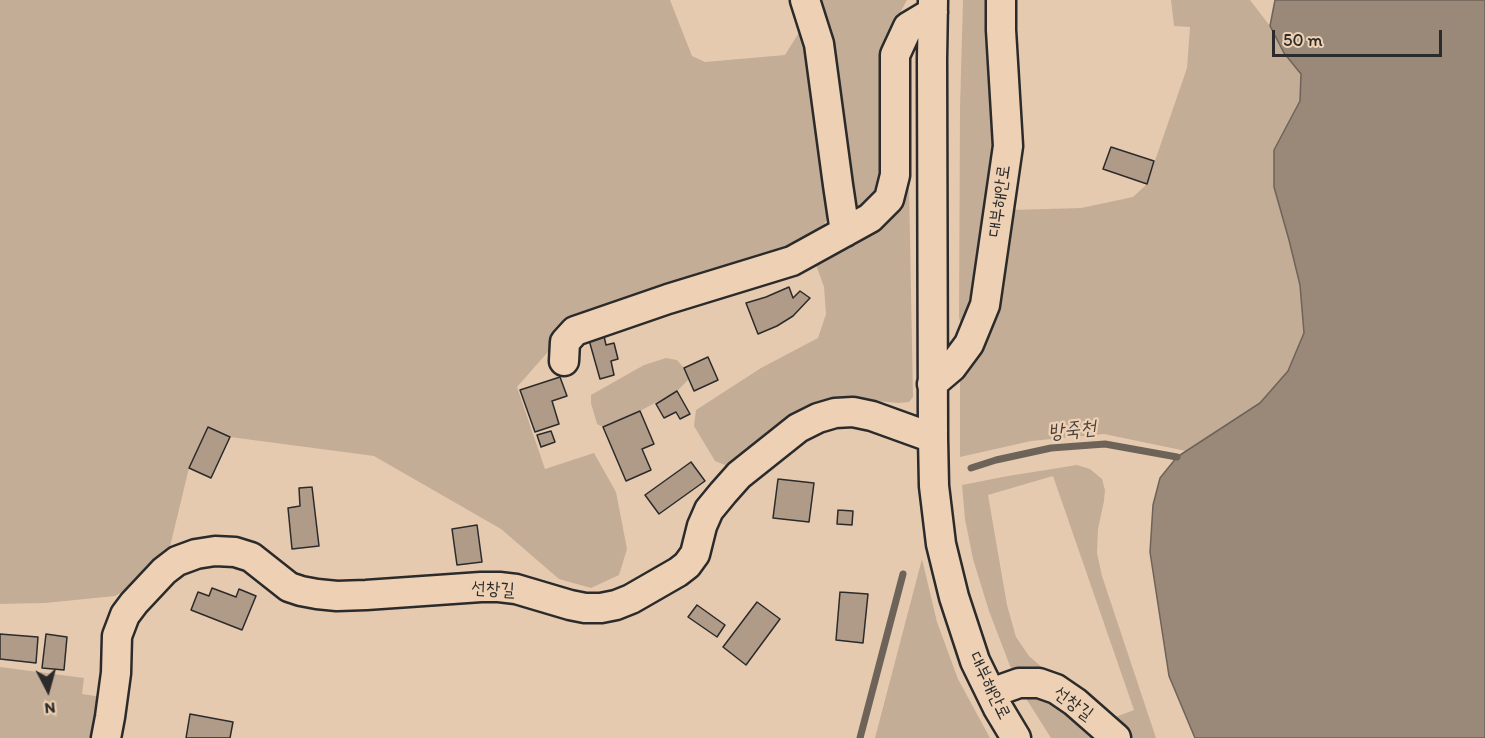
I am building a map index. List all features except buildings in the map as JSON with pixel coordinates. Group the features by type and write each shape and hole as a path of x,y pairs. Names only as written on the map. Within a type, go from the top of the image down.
{"street":[{"path":"806,0 819,44 845,232"},
{"name":"대부해안로","path":"932,384 952,367 969,344 985,304 1008,146 1001,0"},
{"name":"대부해안로","path":"564,361 566,342 574,331 657,302 792,261 870,218 889,200 895,175 895,55 908,27 933,6"},
{"name":"대부해안로","path":"933,6 934,486 941,544 954,597 975,661 1016,738"},
{"name":"선창길","path":"105,738 116,673 117,636 125,615 164,571 177,561 196,554 215,551 235,552 251,557 289,586 317,594 366,595 499,587 585,608 601,608 631,599 687,565 694,554 709,510 739,476 798,428 835,413 853,412 872,416 933,438"},
{"name":"선창길","path":"991,693 1019,683 1039,683 1075,702 1116,738"}],"shaded area":[{"path":"0,0 670,0 692,56 705,62 785,55 805,23 829,214 821,232 805,244 555,344 517,387 545,469 594,453 616,492 627,549 619,575 591,588 559,579 501,529 374,456 230,437 208,427 189,468 167,559 145,579 115,596 45,603 0,604"},
{"path":"815,0 907,0 890,31 883,59 882,190 869,205 859,208 853,203"},
{"path":"963,0 992,0 997,135 981,288 965,326 961,325 959,317"},
{"path":"1171,0 1250,0 1270,26 1284,53 1301,73 1300,101 1274,150 1289,240 1300,285 1304,333 1288,371 1260,403 1186,451 1104,434 1031,441 960,457 960,375 1009,210 1081,208 1133,197 1147,184 1187,68 1190,27 1174,26"},
{"path":"1275,0 1485,0 1485,738 1195,738 1169,676 1150,552 1153,505 1160,478 1177,457 1260,403 1288,371 1304,333 1300,285 1274,187 1274,150 1300,101 1301,74 1284,53 1270,26"},
{"path":"909,185 913,397 909,402 899,403 853,399 730,467 715,461 694,426 696,410 761,368 818,338 826,314 824,287 814,259 900,204"},
{"path":"666,358 677,360 689,379 677,391 603,427 597,424 591,395 644,365"},
{"path":"1077,465 1090,469 1102,479 1105,490 1098,529 1097,553 1102,576 1156,738 1124,738 1105,721 1134,710 1053,476 988,495 1007,605 1016,637 1029,656 1061,684 1017,677 1010,666 989,611 973,559 965,519 962,485"},
{"path":"922,559 937,622 958,679 990,738 875,738"},
{"path":"0,667 84,678 82,694 102,697 96,738 0,738"},
{"path":"1034,691 1105,738 1051,738 1027,700 1027,694"}],"waterway":[{"name":"방죽천","path":"971,468 1051,448 1105,444 1177,457"},
{"name":"방죽천","path":"860,738 903,574"}]}
